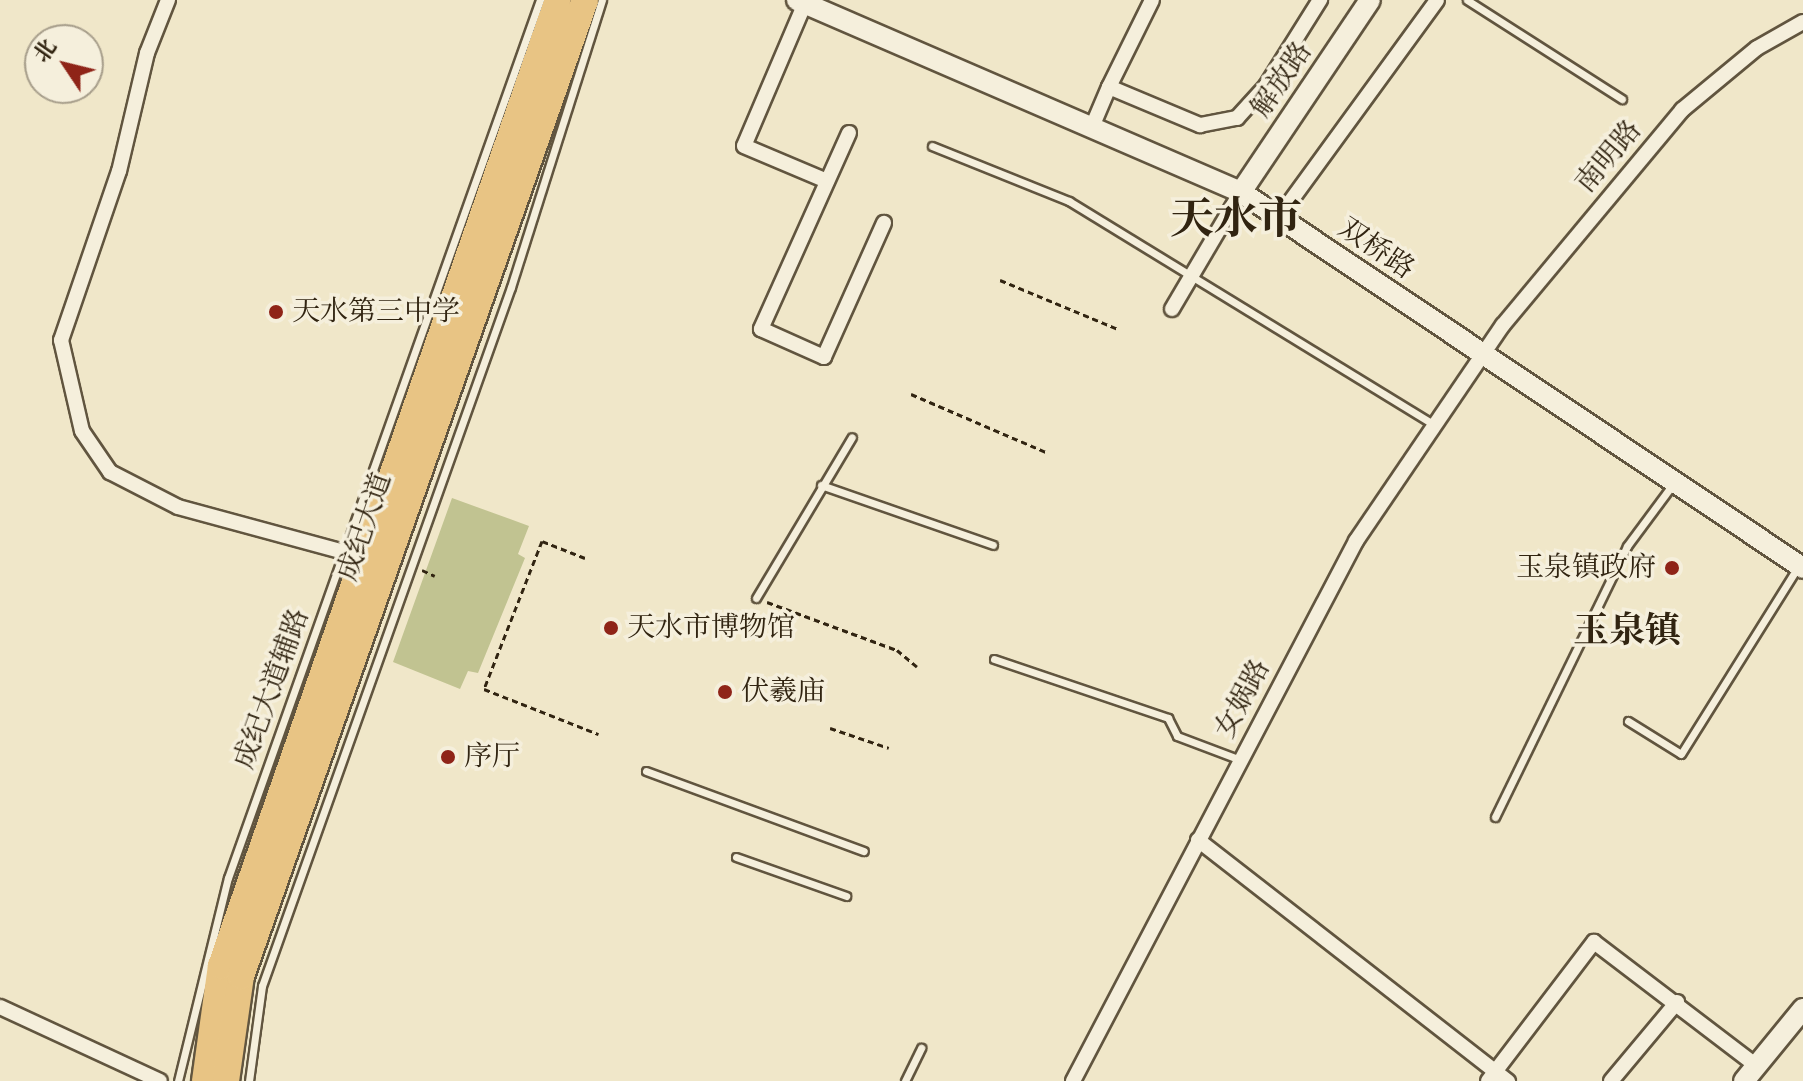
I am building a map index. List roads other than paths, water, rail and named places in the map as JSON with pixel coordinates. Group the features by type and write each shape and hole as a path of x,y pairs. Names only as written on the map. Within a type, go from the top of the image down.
{"highway":[{"name":"成纪大道","path":"205,1081 221,966 558,0"},
{"name":"成纪大道","path":"226,1081 241,976 585,0"}],"main road":[{"name":"解放路","path":"1241,192 1370,0"},
{"name":"双桥路","path":"801,2 1241,192 1801,567"},
{"path":"1750,1074 1803,1009"}],"street":[{"path":"168,0 147,53 119,171 61,340 82,431 110,472 178,507 344,552"},
{"path":"1092,127 1152,0"},
{"path":"1109,87 1200,125 1237,118 1266,86 1320,0"},
{"path":"1279,217 1437,0"},
{"path":"801,2 744,146 827,181"},
{"name":"南明路","path":"1482,355 1682,110 1757,48 1803,22"},
{"path":"849,133 761,329 824,357 884,223"},
{"path":"1172,309 1241,192"},
{"name":"女娲路","path":"1073,1081 1356,541 1482,355"},
{"path":"1198,840 1492,1076 1508,1081"},
{"path":"1492,1076 1594,942 1677,1002 1750,1074"},
{"path":"1611,1081 1677,1002"},
{"path":"0,1007 160,1081"}],"lane":[{"name":"成纪大道辅路","path":"178,1081 228,878 540,0"},
{"path":"249,1081 262,986 511,287 602,0"},
{"path":"1467,0 1622,99"},
{"path":"932,146 1069,201 1155,249 1190,278 1435,425"},
{"path":"756,598 852,437"},
{"path":"1495,817 1627,546 1674,482"},
{"path":"821,485 993,545"},
{"path":"1628,721 1681,754 1801,567"},
{"path":"994,659 1168,718 1177,736 1241,760"},
{"path":"646,771 864,851"},
{"path":"736,857 846,896"},
{"path":"905,1081 921,1048"}],"place":[{"name":"天水第三中学","path":"276,312"},
{"name":"玉泉镇政府","path":"1672,568"},
{"name":"天水市博物馆","path":"611,628"},
{"name":"伏羲庙","path":"725,692"},
{"name":"序厅","path":"448,757"}],"district":[{"name":"天水市","path":"1236,221"},
{"name":"玉泉镇","path":"1627,632"}]}
